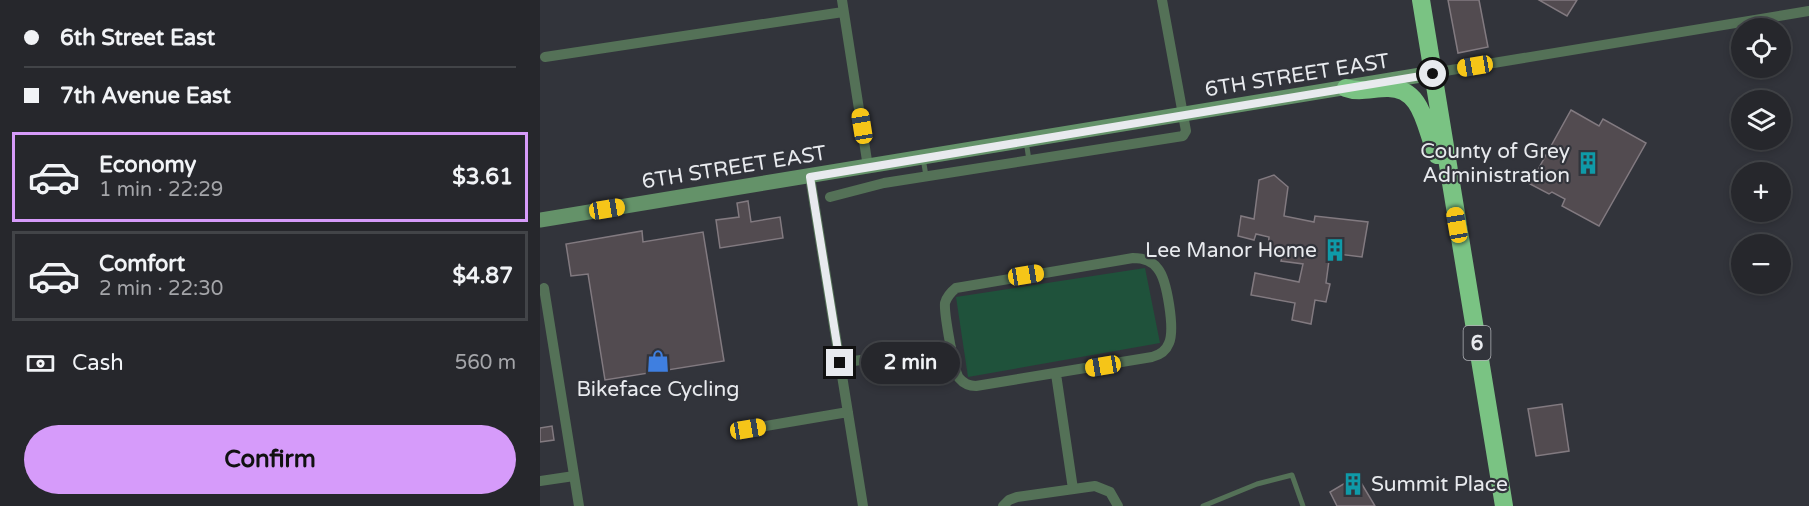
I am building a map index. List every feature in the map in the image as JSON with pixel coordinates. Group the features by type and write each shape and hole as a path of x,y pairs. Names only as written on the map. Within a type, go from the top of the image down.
{"highway":[{"name":"6","path":"1420,0 1504,506"},
{"path":"1346,88 1354,91 1390,88 1403,91 1411,97 1420,108 1432,145 1449,181"}],"main road":[{"name":"6TH STREET EAST","path":"540,220 1433,74"}],"street":[{"path":"842,0 868,167"},
{"path":"1162,0 1183,115"},
{"name":"6TH STREET EAST","path":"1433,74 1809,10"},
{"path":"544,57 843,12"},
{"name":"6TH STREET EAST","path":"830,197 865,187 926,176 1183,135 1186,131 1183,115"},
{"path":"810,177 863,506"},
{"path":"1133,258 1144,259 1154,265 1163,280 1170,314 1171,337 1166,349 1152,357 1056,374 972,386 959,378 951,347 945,303 950,293 959,286 1133,258"},
{"path":"544,288 579,506"},
{"path":"840,363 951,347"},
{"path":"1056,374 1073,489"},
{"path":"748,429 848,412"},
{"path":"540,481 574,476"},
{"path":"1003,506 1017,497 1095,486 1114,495 1118,506"}],"lane":[{"path":"1026,141 1029,160"},
{"path":"923,158 926,176"},
{"path":"1203,506 1257,484 1293,476 1303,506"}],"green space":[{"path":"1145,268 1160,343 968,377 956,297"}],"building":[{"path":"1448,0 1479,0 1488,47 1458,53"},
{"path":"1539,0 1577,0 1567,16"},
{"name":"County of Grey Administration","path":"1571,110 1599,126 1603,119 1646,143 1599,226 1562,206 1565,199 1530,184"},
{"name":"Lee Manor Home","path":"1274,175 1288,187 1284,216 1314,222 1315,216 1368,222 1362,257 1330,253 1326,283 1330,284 1326,302 1315,300 1311,324 1292,320 1295,303 1251,295 1255,273 1299,282 1303,264 1281,261 1283,252 1268,249 1269,237 1256,234 1254,240 1238,236 1241,216 1254,219 1259,180"},
{"path":"748,201 751,222 780,217 783,238 720,248 716,220 739,217 737,203"},
{"path":"642,231 643,242 703,232 724,361 605,380 588,274 571,276 566,244"},
{"path":"1562,404 1569,451 1536,456 1528,409"},
{"path":"552,426 554,440 540,442 540,428"},
{"name":"Summit Place","path":"1357,476 1375,506 1337,506 1330,492"}],"place":[{"name":"County of Grey Administration","path":"1588,163"},
{"name":"Lee Manor Home","path":"1335,250"},
{"name":"Bikeface Cycling","path":"658,361"},
{"name":"Summit Place","path":"1353,484"}],"route":[{"path":"840,363 810,177 1433,74"}]}
